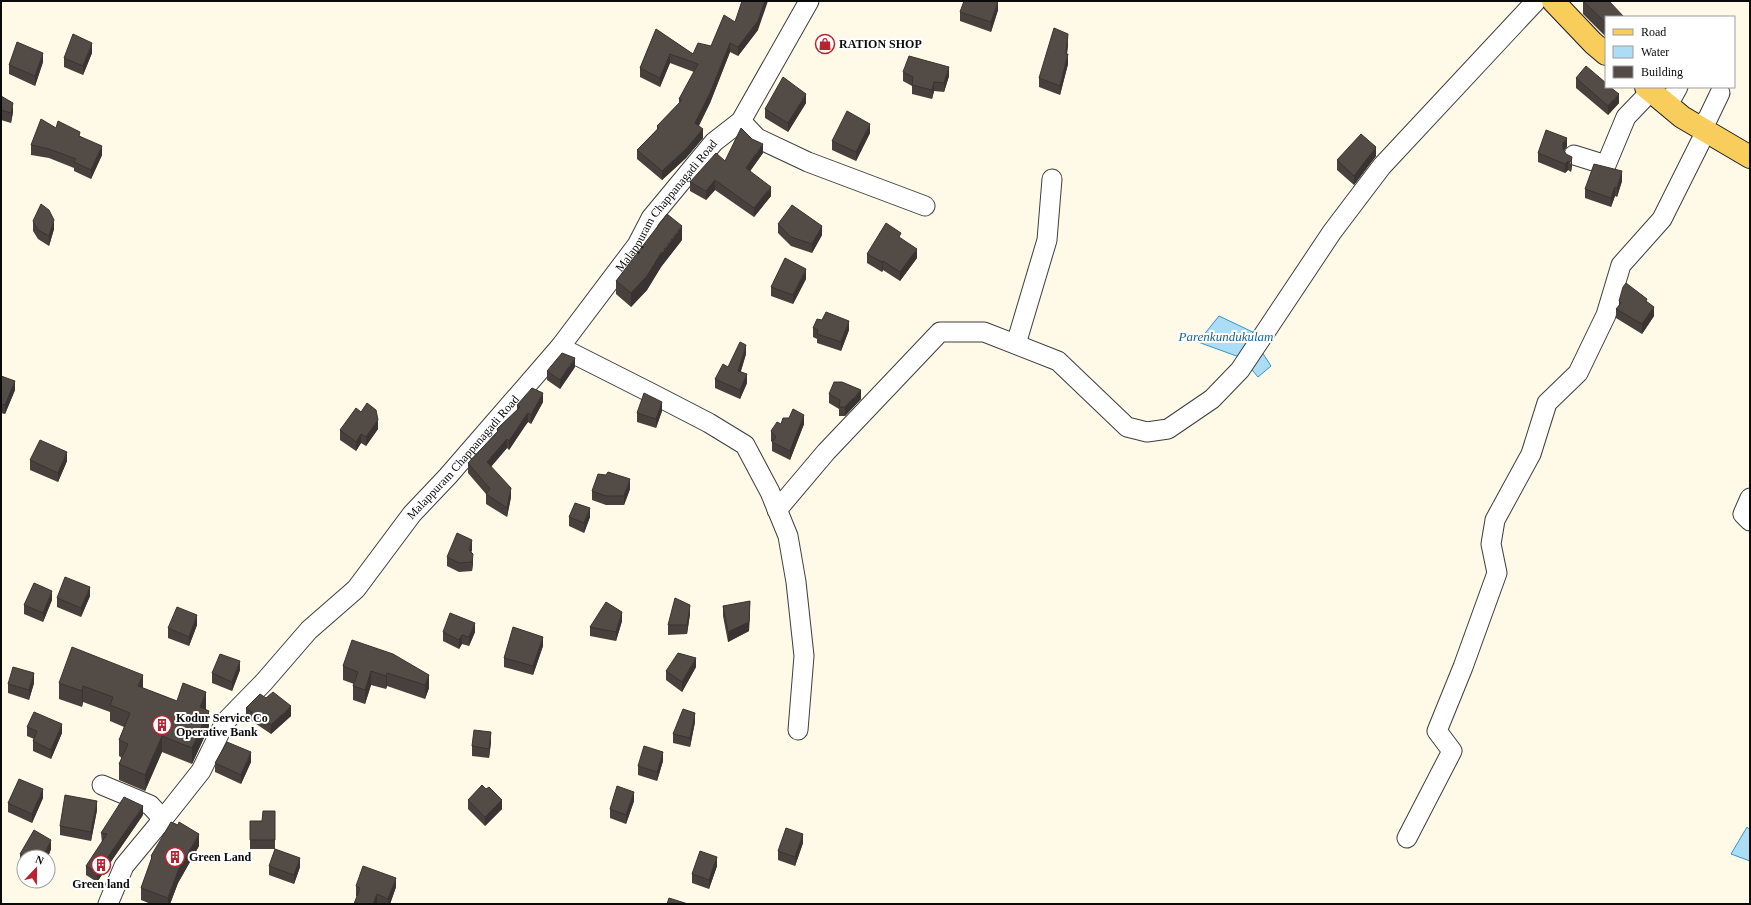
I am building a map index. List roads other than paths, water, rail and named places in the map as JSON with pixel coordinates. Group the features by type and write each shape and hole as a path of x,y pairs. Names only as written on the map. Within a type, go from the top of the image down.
{"main road":[{"path":"1553,1 1593,44 1605,53"},
{"path":"1648,89 1673,96 1682,117 1750,157"}],"street":[{"name":"Malappuram Chappanagadi Road","path":"108,904 124,866 201,771 225,722 264,682 309,630 356,589 412,514 448,476 560,347 637,245 650,218 714,142 741,121 809,1"},
{"path":"776,510 826,452 940,332 984,332 1058,361 1127,427 1147,432 1168,429 1212,399 1240,370 1332,232 1382,166 1536,1"},
{"path":"1574,155 1606,165 1626,117 1648,89"},
{"path":"1407,838 1452,751 1437,731 1463,667 1497,573 1491,544 1495,520 1531,454 1546,403 1578,373 1606,315 1621,265 1662,219 1720,93"},
{"path":"741,121 757,138 808,162 925,206"},
{"path":"1016,344 1047,240 1052,179"},
{"path":"560,347 695,416 745,445 770,492 776,510 788,536 795,574 804,656 798,730"},
{"path":"1750,498 1743,514 1750,521"},
{"path":"102,785 150,805 163,819"}],"water":[{"name":"Parenkundukulam","path":"1219,316 1257,334 1262,352 1271,366 1258,377 1242,358 1198,342"},
{"path":"1747,827 1750,830 1750,861 1731,854"}],"place":[{"name":"RATION SHOP","path":"825,44"},
{"name":"Kodur Service Co Operative Bank","path":"162,725"},
{"name":"Green Land","path":"175,857"},
{"name":"Green land","path":"101,865"}]}
